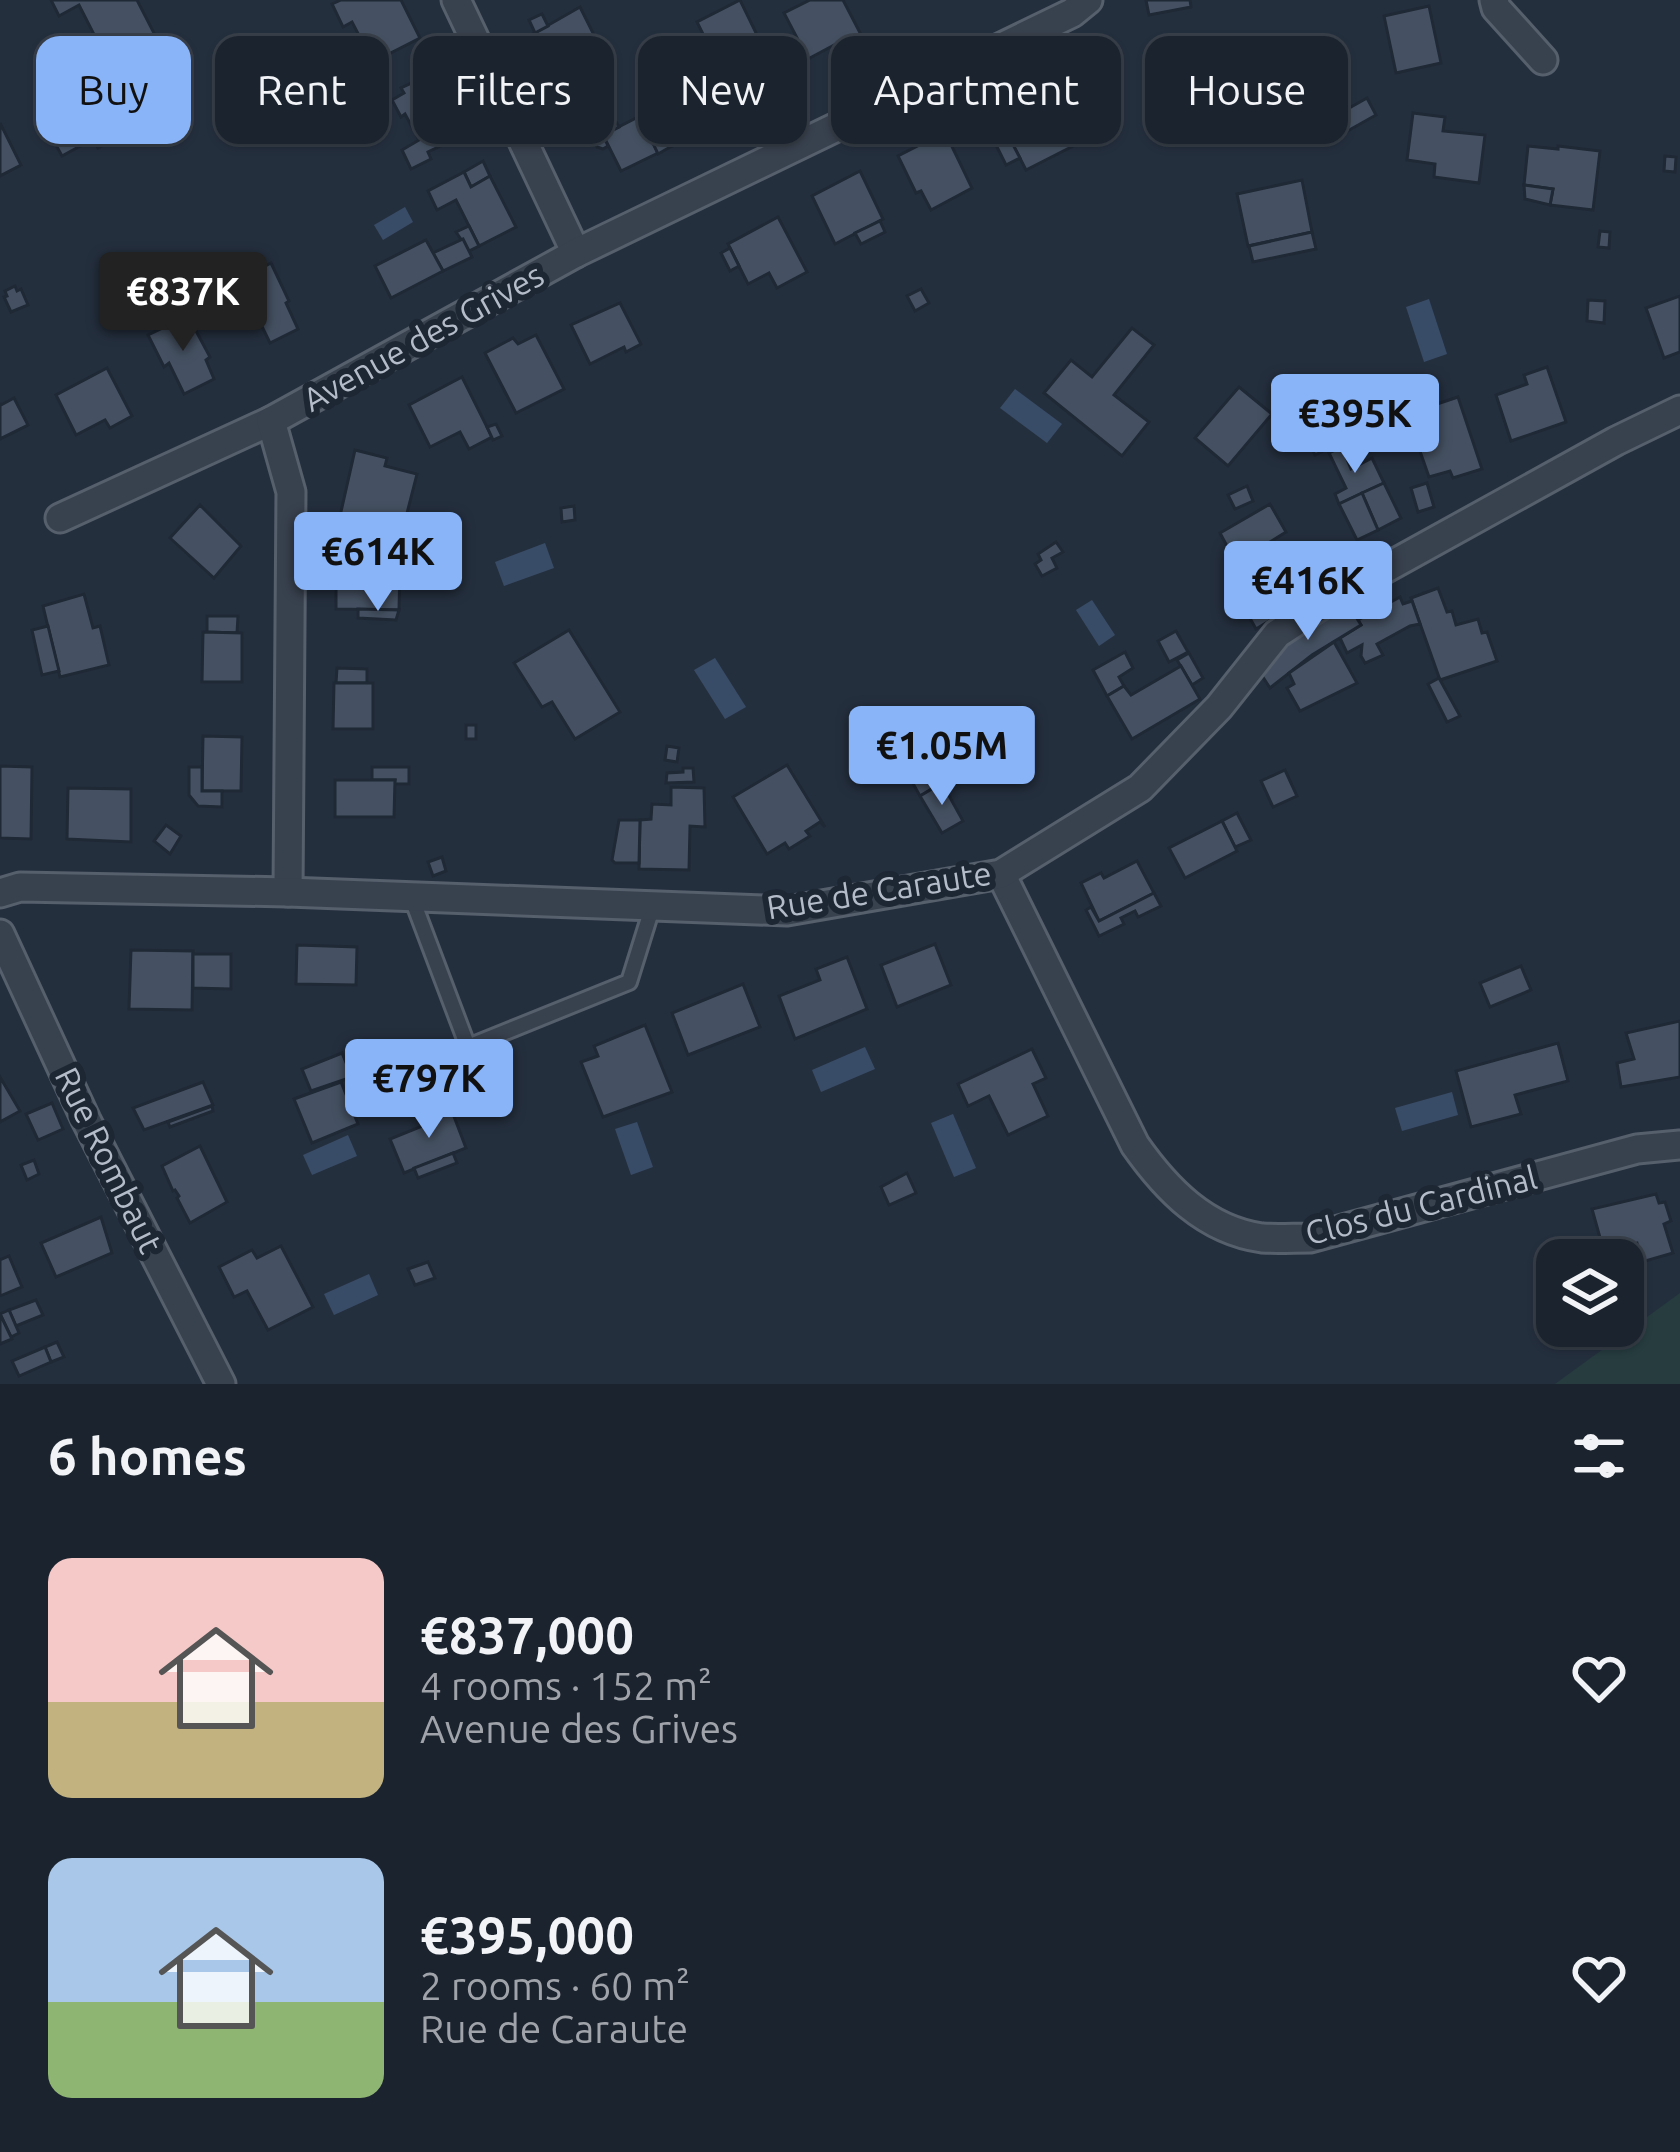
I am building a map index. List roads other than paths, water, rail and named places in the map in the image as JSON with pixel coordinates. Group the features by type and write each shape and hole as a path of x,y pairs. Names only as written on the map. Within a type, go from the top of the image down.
{"street":[{"name":"Avenue des Grives","path":"456,0 576,253"},
{"name":"Avenue des Grives","path":"60,518 271,421 576,253 1072,13 1088,0"},
{"path":"1494,0 1543,61"},
{"name":"Rue de Caraute","path":"0,893 20,887 288,892 787,911 1001,874 1140,788 1219,707 1277,634 1332,598 1680,410"},
{"name":"Avenue des Grives","path":"271,421 291,492 288,892"},
{"name":"Clos du Cardinal","path":"1001,874 1135,1145 1155,1174 1213,1223 1261,1238 1310,1238 1637,1149 1680,1145"},
{"name":"Rue Rombaut","path":"0,934 86,1120 221,1384"}],"lane":[{"path":"411,896 467,1047 629,982 652,905"}],"water":[{"path":"405,207 413,222 383,240 374,225"},
{"path":"1429,299 1447,354 1424,362 1406,307"},
{"path":"1015,389 1062,424 1047,443 1000,408"},
{"path":"545,543 554,568 504,586 495,562"},
{"path":"1092,600 1115,635 1099,646 1076,610"},
{"path":"715,658 746,707 725,719 694,670"},
{"path":"865,1047 875,1069 821,1092 812,1070"},
{"path":"1452,1092 1458,1115 1402,1131 1395,1108"},
{"path":"953,1114 976,1168 954,1177 931,1123"},
{"path":"637,1122 653,1167 631,1175 615,1129"},
{"path":"348,1135 357,1156 312,1175 303,1155"},
{"path":"369,1274 378,1295 334,1315 324,1294"}]}
